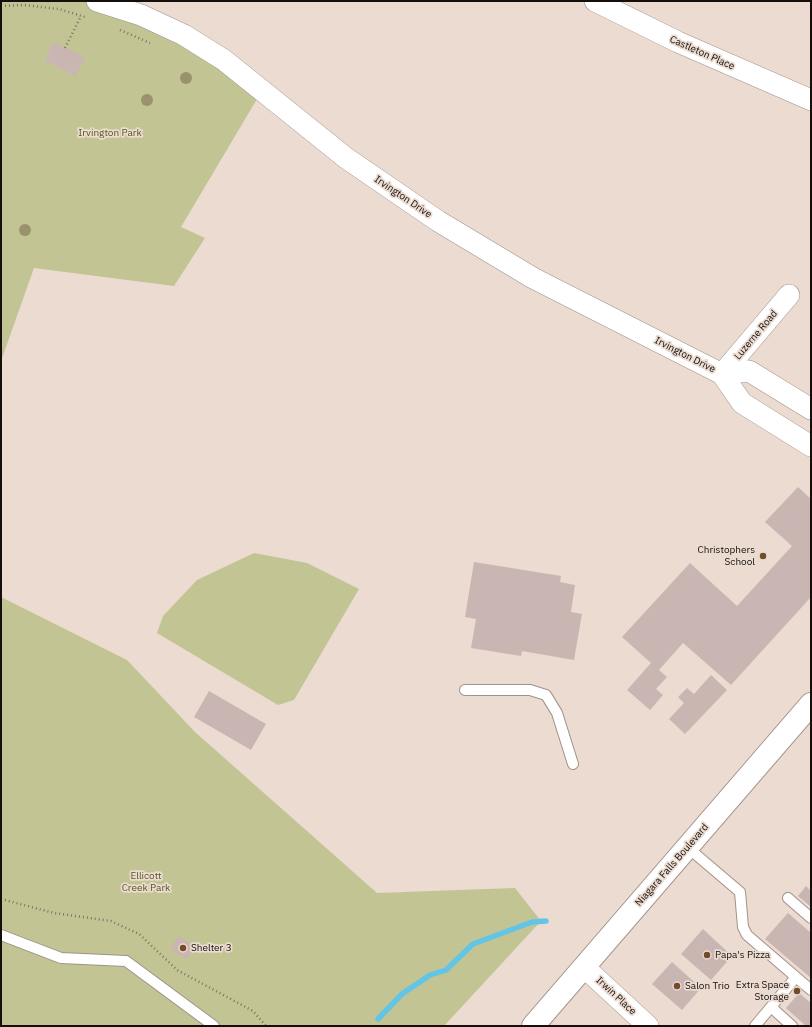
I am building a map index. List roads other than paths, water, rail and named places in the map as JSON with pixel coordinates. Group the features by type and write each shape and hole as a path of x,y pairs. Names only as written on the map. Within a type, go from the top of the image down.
{"main road":[{"name":"Niagara Falls Boulevard","path":"533,1026 811,704"}],"street":[{"name":"Castleton Place","path":"595,1 678,42 811,100"},
{"name":"Irvington Drive","path":"92,10 141,14 184,35 224,60 346,158 392,190 478,246 583,304 722,374 742,403 811,446"},
{"name":"Luzerne Road","path":"722,374 789,295"},
{"name":"Irvington Drive","path":"722,374 749,371 811,409"},
{"name":"Irwin Place","path":"584,967 648,1026"}],"lane":[{"path":"465,690 530,690 546,695 557,713 573,764"},
{"path":"687,847 740,892 743,927 747,935 811,990"},
{"path":"788,898 811,918"},
{"path":"1,935 61,958 126,961 214,1026"},
{"path":"755,1026 796,977"},
{"path":"771,1007 792,1026"}],"waterway":[{"path":"378,1019 402,994 430,975 446,970 473,944 532,922 546,921"}],"place":[{"name":"Christophers School","path":"763,556"},
{"name":"Shelter 3","path":"183,948"},
{"name":"Papa's Pizza","path":"707,955"},
{"name":"Salon Trio","path":"677,986"},
{"name":"Extra Space Storage","path":"797,991"}],"park label":[{"name":"Irvington Park","path":"110,133"},
{"name":"Ellicott Creek Park","path":"146,882"}]}
